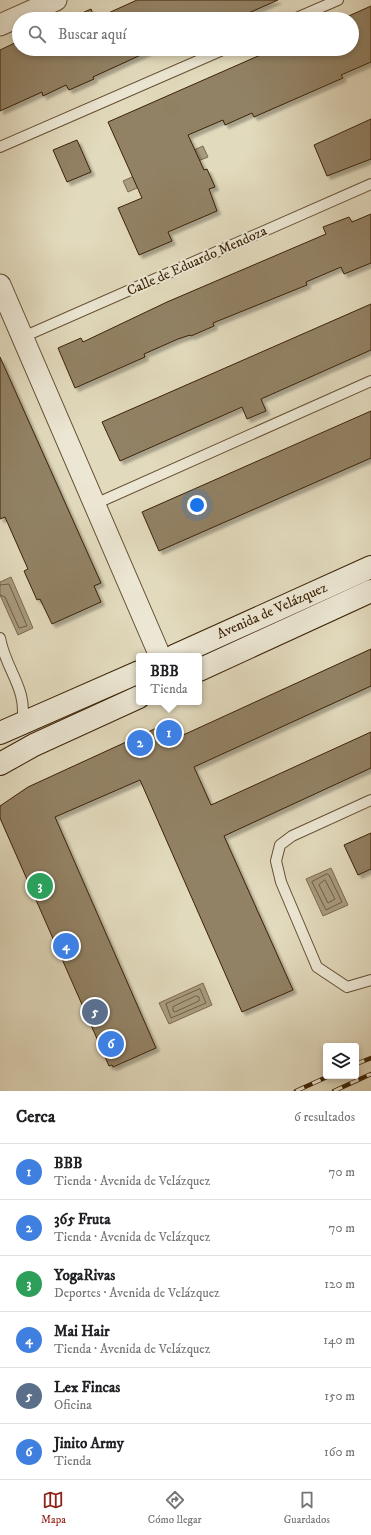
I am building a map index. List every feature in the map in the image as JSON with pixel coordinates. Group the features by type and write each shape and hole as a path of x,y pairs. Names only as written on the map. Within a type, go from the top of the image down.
{"street":[{"path":"25,12 43,3"},
{"path":"0,25 12,19"},
{"path":"0,285 159,653"},
{"name":"Avenida de Velázquez","path":"181,653 371,567"},
{"name":"Avenida de Velázquez","path":"202,669 371,591"},
{"path":"0,733 136,673"},
{"path":"0,764 34,745 136,698"}],"lane":[{"path":"310,12 338,0"},
{"path":"0,147 209,56"},
{"name":"Calle de Eduardo Mendoza","path":"23,337 371,184"},
{"path":"94,504 371,381"},
{"path":"0,638 2,653 22,696 24,712 22,724"},
{"path":"371,800 292,836 280,845 276,861 280,882 317,967 347,987 371,980"}],"water":[{"path":"203,146 208,157 181,168 176,158"},
{"path":"150,169 155,180 128,192 123,181"},
{"path":"11,577 33,628 18,635 0,595 0,582"},
{"path":"331,868 348,905 323,916 306,879"},
{"path":"203,983 212,1005 169,1024 159,1003"}],"building":[{"path":"137,0 278,0 251,12 110,12"},
{"path":"371,6 371,62 341,75 343,78 254,117 252,113 225,125 223,120 188,135 204,170 207,169 215,187 209,189 217,211 168,232 172,241 139,255 118,208 142,198 108,122 258,56 359,56 359,12 358,12"},
{"path":"91,9 92,12 84,12"},
{"path":"12,44 12,56 139,56 69,90 66,85 43,96 42,92 0,111 0,50"},
{"path":"371,119 371,159 327,176 314,145"},
{"path":"77,140 91,172 67,182 53,150"},
{"path":"371,214 371,263 344,274 341,267 306,282 307,285 213,323 214,326 191,336 178,339 144,354 145,357 75,388 58,348 81,338 83,342 167,302 326,234 323,227 349,217 352,222"},
{"path":"371,304 371,350 261,399 266,411 247,419 242,407 120,461 102,422"},
{"path":"0,357 101,583 94,586 101,602 52,624 40,599 37,600 24,571 28,569 5,517 0,519"},
{"path":"371,411 371,458 159,551 142,512"},
{"path":"371,649 371,686 194,767 211,805 371,732 371,768 224,836 293,990 242,1012 140,780 55,817 156,1048 113,1067 112,1065 109,1066 0,818 0,806 28,787 174,720 181,736"},
{"path":"371,833 371,869 358,875 344,845"}],"railway":[{"path":"359,1063 371,1058"},
{"path":"334,1091 371,1074"},
{"path":"296,1091 323,1079"}],"place":[{"name":"BBB","path":"169,733"},
{"name":"365 Fruta","path":"140,743"},
{"name":"YogaRivas","path":"40,886"},
{"name":"Mai Hair","path":"66,946"},
{"name":"Lex Fincas","path":"95,1012"},
{"name":"Jinito Army","path":"111,1044"}]}
